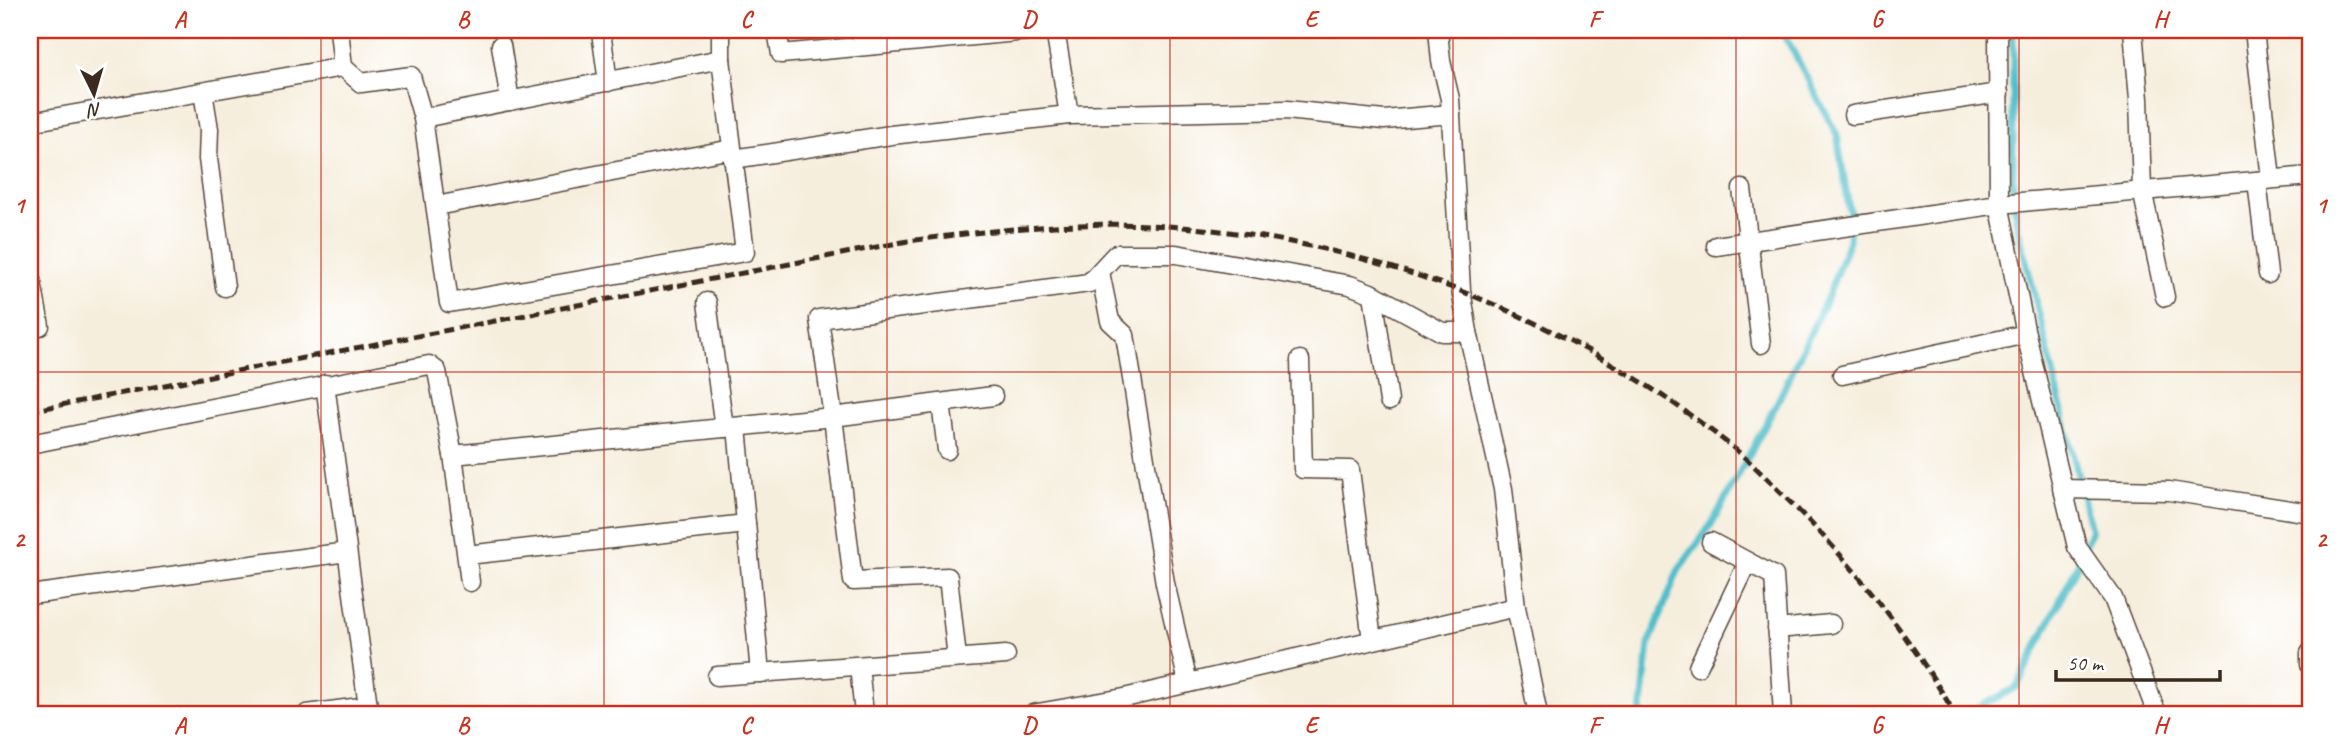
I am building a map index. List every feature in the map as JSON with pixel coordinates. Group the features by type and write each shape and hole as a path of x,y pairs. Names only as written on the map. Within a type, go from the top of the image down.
{"street":[{"path":"339,30 343,67 361,83 411,76 423,118 449,303 745,252 721,59 720,30"},
{"path":"777,30 781,54 1038,30"},
{"path":"1055,30 1069,115"},
{"path":"1438,30 1451,114 1461,290 1503,489 1516,607 1538,714"},
{"path":"1998,30 1999,204 2062,489 2077,547 2113,598 2157,714"},
{"path":"2133,30 2139,99 2141,190 2165,297"},
{"path":"2254,30 2268,274"},
{"path":"601,32 608,82"},
{"path":"501,45 510,101"},
{"path":"423,118 721,59"},
{"path":"30,121 343,67"},
{"path":"203,92 209,129 208,159 225,287"},
{"path":"1853,115 1999,93"},
{"path":"436,206 733,154 1069,115 1287,110 1384,121 1451,114"},
{"path":"1716,246 1999,204 2310,176"},
{"path":"1742,189 1762,344"},
{"path":"957,658 948,577 853,580 819,319 1089,283 1116,254 1176,254 1350,285 1373,294 1441,332 1468,332"},
{"path":"30,272 40,326"},
{"path":"1100,272 1110,321 1125,335 1165,583 1188,683"},
{"path":"1373,294 1389,401"},
{"path":"707,302 746,524 760,673"},
{"path":"1842,375 2026,334"},
{"path":"1300,360 1303,469 1350,470 1372,640"},
{"path":"30,444 429,365 437,371 453,456 470,582"},
{"path":"307,714 369,710 325,384"},
{"path":"453,456 833,417 993,396"},
{"path":"941,403 947,450"},
{"path":"2062,489 2169,491 2310,513"},
{"path":"467,555 746,524"},
{"path":"1711,542 1774,576 1783,714"},
{"path":"30,595 347,552"},
{"path":"1698,667 1748,562"},
{"path":"1032,714 1081,711 1188,683 1516,607"},
{"path":"1777,629 1831,624"},
{"path":"2310,653 2310,665"},
{"path":"717,676 1006,655"},
{"path":"859,666 864,714"}],"waterway":[{"path":"1641,714 1649,644 1678,571 1713,522 1776,405 1828,296 1849,240 1850,214 1837,135 1782,30"},
{"path":"1970,712 2017,687 2077,566 2091,530 2016,219 2013,185 2013,30"}],"railway":[{"path":"30,411 908,241 1055,226 1129,224 1203,229 1275,239 1347,255 1417,275 1485,301 1552,331 1616,366 1677,406 1749,461 1833,547 1898,627 1955,714"}]}
